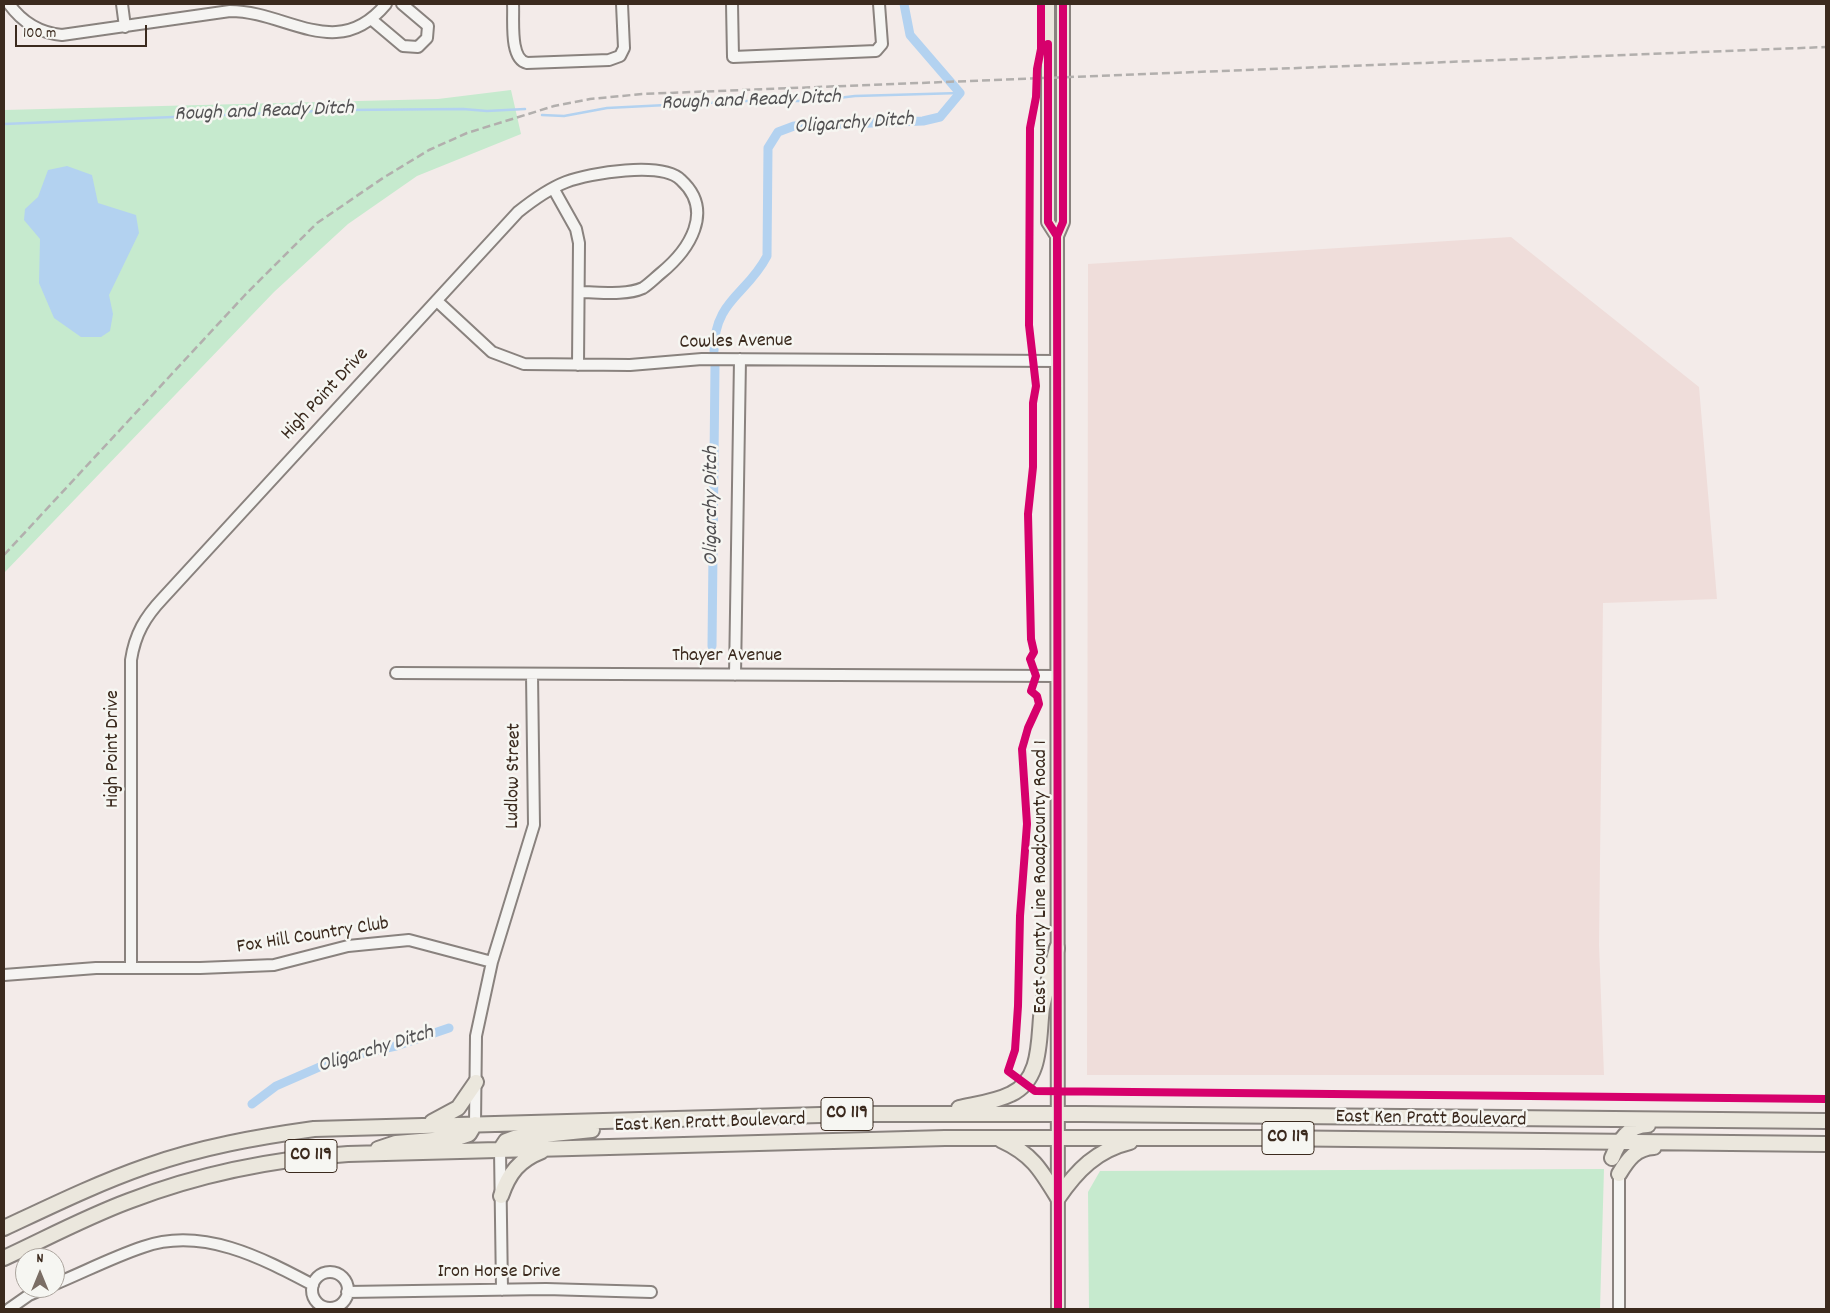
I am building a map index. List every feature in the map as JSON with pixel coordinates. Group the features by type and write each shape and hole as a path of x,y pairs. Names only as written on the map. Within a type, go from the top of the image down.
{"highway":[{"path":"927,1114 992,1101 1013,1094 1025,1083 1035,1067 1042,1007 1057,948"},
{"path":"424,1125 447,1116 458,1108 476,1082"},
{"name":"East Ken Pratt Boulevard","path":"4,1228 99,1184 147,1166 201,1149 254,1137 314,1129 857,1114 1826,1121"},
{"path":"500,1150 506,1141 514,1138 596,1129 601,1122"},
{"path":"363,1154 396,1143 457,1138 469,1134 475,1124"},
{"path":"1612,1158 1618,1142 1632,1128 1638,1125 1826,1126"},
{"path":"996,1138 1018,1148 1032,1158 1058,1198 1073,1177 1089,1160 1103,1151 1148,1138"},
{"name":"East Ken Pratt Boulevard","path":"4,1258 127,1201 180,1183 271,1162 312,1156 803,1141 996,1138 1826,1144"},
{"path":"1518,1141 1602,1151 1612,1158 1619,1174"},
{"path":"1619,1174 1630,1156 1647,1148 1729,1144"},
{"path":"501,1196 507,1178 519,1164 548,1149"}],"main road":[{"path":"1048,4 1048,222 1057,236"},
{"path":"1057,236 1063,222 1063,4"},
{"name":"East County Line Road;County Road 1","path":"1057,236 1058,1309"}],"street":[{"path":"9,4 18,15 31,25 53,34 76,35 236,11 313,31 335,33 349,30 371,18 386,4"},
{"path":"122,4 125,27"},
{"path":"371,18 403,46 418,47 427,38 428,26 402,4"},
{"path":"514,4 515,52 522,61 527,62 618,58 624,48 622,4"},
{"path":"732,4 734,57 876,51 882,44 879,4"},
{"name":"High Point Drive","path":"132,968 131,660 134,644 141,625 163,598 518,212 553,188 584,176 647,170 664,171 680,178 690,191 696,206 694,235 688,245 668,267 644,287 630,292 579,292"},
{"path":"553,188 576,229 579,243 578,365"},
{"name":"Cowles Avenue","path":"437,301 492,352 508,360 524,364 630,365 702,358 1058,361"},
{"path":"735,675 740,358"},
{"name":"Thayer Avenue","path":"396,673 1058,676"},
{"name":"Ludlow Street","path":"492,962 534,825 532,674"},
{"name":"Fox Hill Country Club","path":"4,975 96,968 200,968 274,964 348,946 409,940 492,962"},
{"path":"475,1124 476,1036 492,962"},
{"path":"500,1150 502,1290"},
{"path":"1619,1174 1619,1309"},
{"path":"65,1280 144,1246 175,1241 225,1245 265,1259 313,1284"},
{"path":"332,1272 344,1279 348,1292 342,1303 334,1308 326,1307 316,1301 312,1293 313,1284 318,1276 332,1272"},
{"name":"Iron Horse Drive","path":"348,1292 502,1290 650,1292"},
{"path":"9,1309 25,1298"}],"shaded area":[{"path":"1511,237 1699,387 1717,599 1603,603 1599,945 1604,1075 1087,1075 1088,264"}],"green space":[{"path":"511,90 521,134 417,176 348,224 274,292 4,573 4,110 438,99"},
{"path":"1604,1169 1600,1309 1089,1309 1088,1192 1100,1171"}],"water":[{"path":"67,166 92,175 98,203 136,215 139,233 109,295 113,314 110,331 101,337 81,337 54,318 39,283 40,239 24,220 25,209 38,197 48,170"}],"waterway":[{"name":"Oligarchy Ditch","path":"714,351 715,334 725,309 759,269 767,256 768,148 778,132 794,126 923,121 940,117 960,93 910,35 904,4"},
{"name":"Rough and Ready Ditch","path":"542,115 564,116 607,108 746,101 813,101 855,96 960,93"},
{"name":"Rough and Ready Ditch","path":"4,124 343,110 463,109 487,111 525,109"},
{"name":"Oligarchy Ditch","path":"712,646 715,366"},
{"name":"Oligarchy Ditch","path":"252,1104 276,1086 340,1058 396,1046 449,1028"}],"railway":[{"path":"4,555 245,295 317,223 383,178 429,150 467,133 554,106 590,99 642,94 1826,47"}],"cycle path":[{"path":"1041,4 1041,49 1037,69 1036,97 1030,128 1029,325 1036,386 1033,403 1033,467 1028,514 1031,639 1034,652 1030,659 1036,676 1031,691 1037,696 1039,704 1028,728 1022,749 1027,824 1020,916 1015,1050 1008,1071 1035,1091 1826,1099"},
{"path":"1058,1309 1057,236 1063,222 1063,4"},
{"path":"1048,44 1048,222 1057,236"}]}
